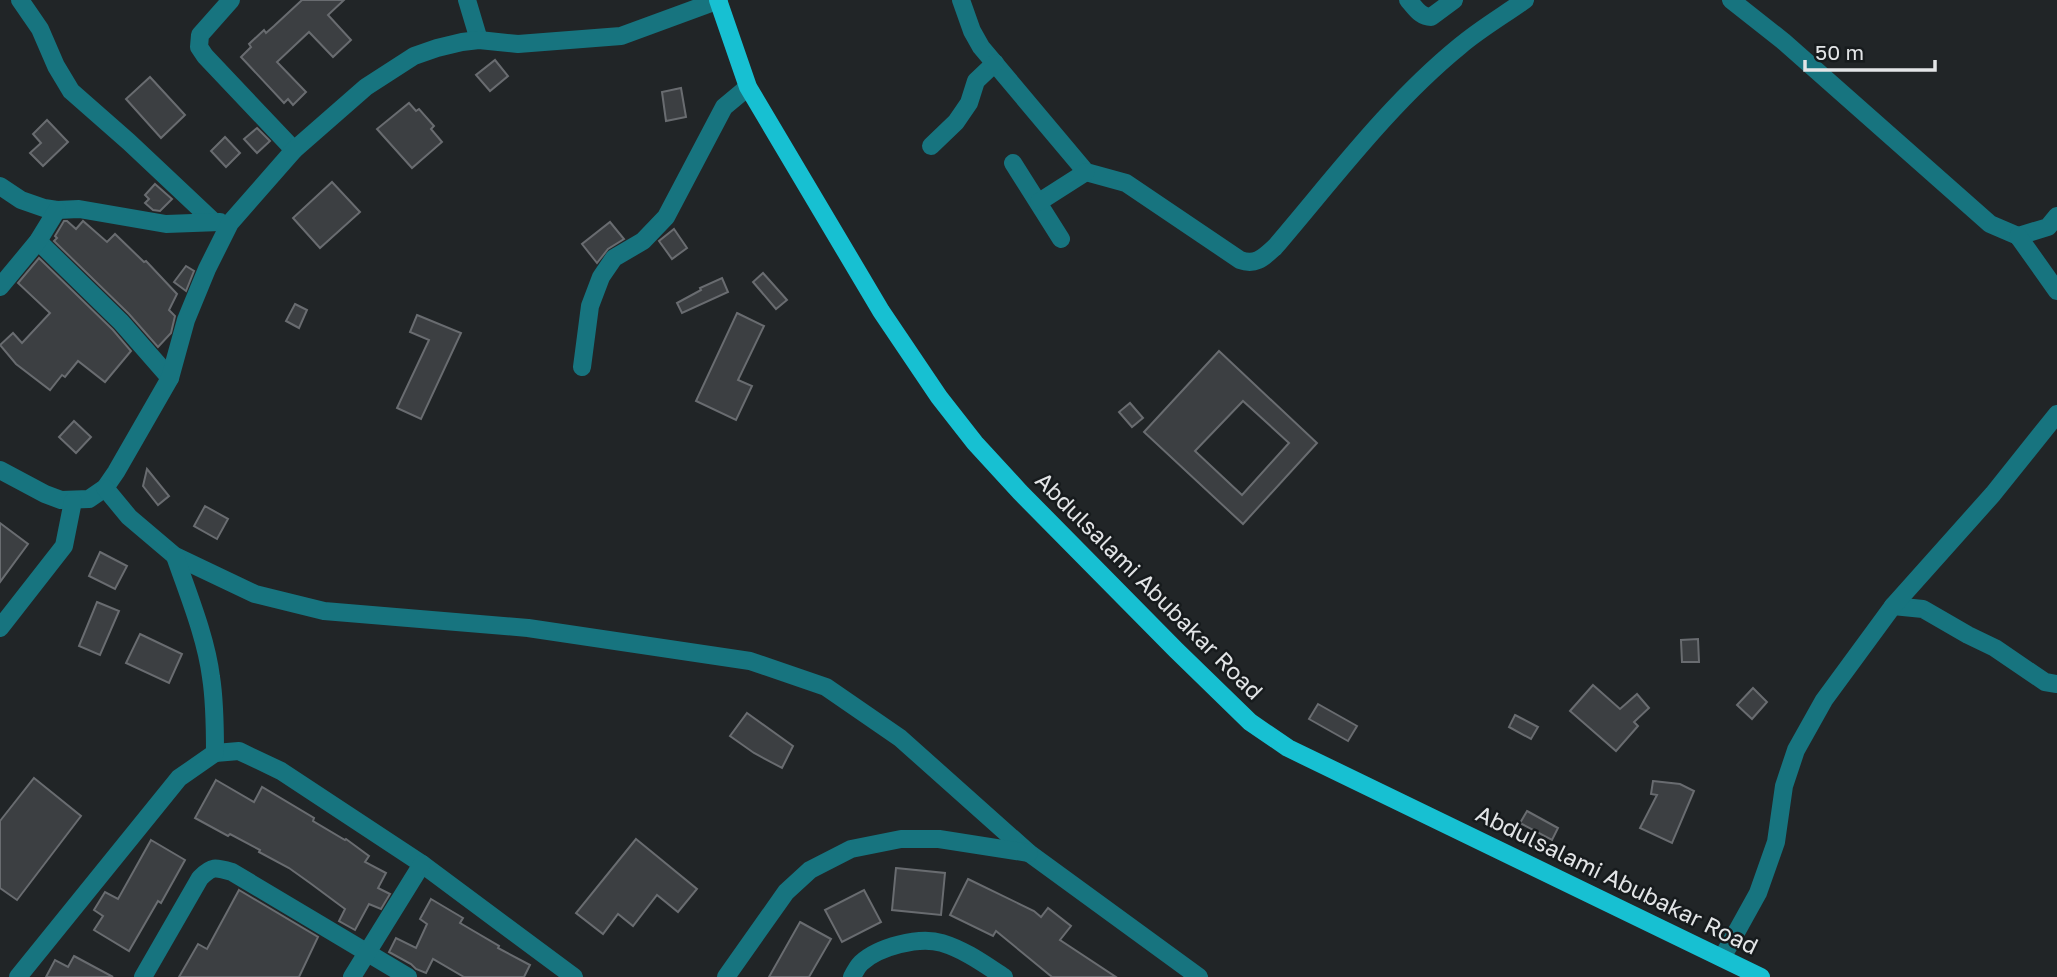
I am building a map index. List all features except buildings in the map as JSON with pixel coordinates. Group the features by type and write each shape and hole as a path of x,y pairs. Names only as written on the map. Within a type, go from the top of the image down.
{"main road":[{"name":"Abdulsalami Abubakar Road","path":"719,0 748,87 881,311 939,397 975,443 1020,492 1250,722 1288,748 1761,977"}],"street":[{"path":"20,0 40,29 56,66 71,91 222,223"},
{"path":"231,0 200,35 199,47 294,150"},
{"path":"467,0 479,40"},
{"path":"0,470 61,500 89,499 105,488 170,378 186,320 222,223 294,150 366,88 414,56 437,48 479,40 518,44 621,36 719,0"},
{"path":"961,0 981,47 1086,172 1126,183 1248,263 1256,262 1275,247 1369,137 1432,71 1461,45 1525,0"},
{"path":"1408,0 1421,14 1428,17 1454,0"},
{"path":"1731,0 1783,41 1990,223 2018,236 2057,291"},
{"path":"931,146 956,122 969,103 976,80 995,63"},
{"path":"582,367 590,306 601,277 614,258 643,240 666,217 724,107 748,87"},
{"path":"1013,163 1061,239"},
{"path":"1039,202 1086,172"},
{"path":"0,187 35,206 57,210 79,209 166,224 222,223"},
{"path":"0,287 38,241 57,210"},
{"path":"2018,236 2048,227 2057,216"},
{"path":"38,241 121,322 170,378"},
{"path":"1722,958 1758,893 1776,842 1784,786 1796,750 1824,700 1893,606 1993,494 2057,414"},
{"path":"105,488 129,517 175,556 255,594 324,611 528,628 751,661 826,687 900,738 1029,853 1199,977"},
{"path":"0,628 64,546 73,500"},
{"path":"175,556 211,674 215,753"},
{"path":"1893,606 1923,609 1995,648 2045,682 2057,684"},
{"path":"18,977 179,778 215,753 239,751 281,771 422,864 574,977"},
{"path":"726,977 786,892 810,870 851,849 901,839 939,839 1029,853"},
{"path":"352,977 422,864"},
{"path":"143,977 200,878 209,869 218,868 232,872 408,977"},
{"path":"852,977 861,963 885,948 912,942 940,942 972,956 1003,977"}]}
